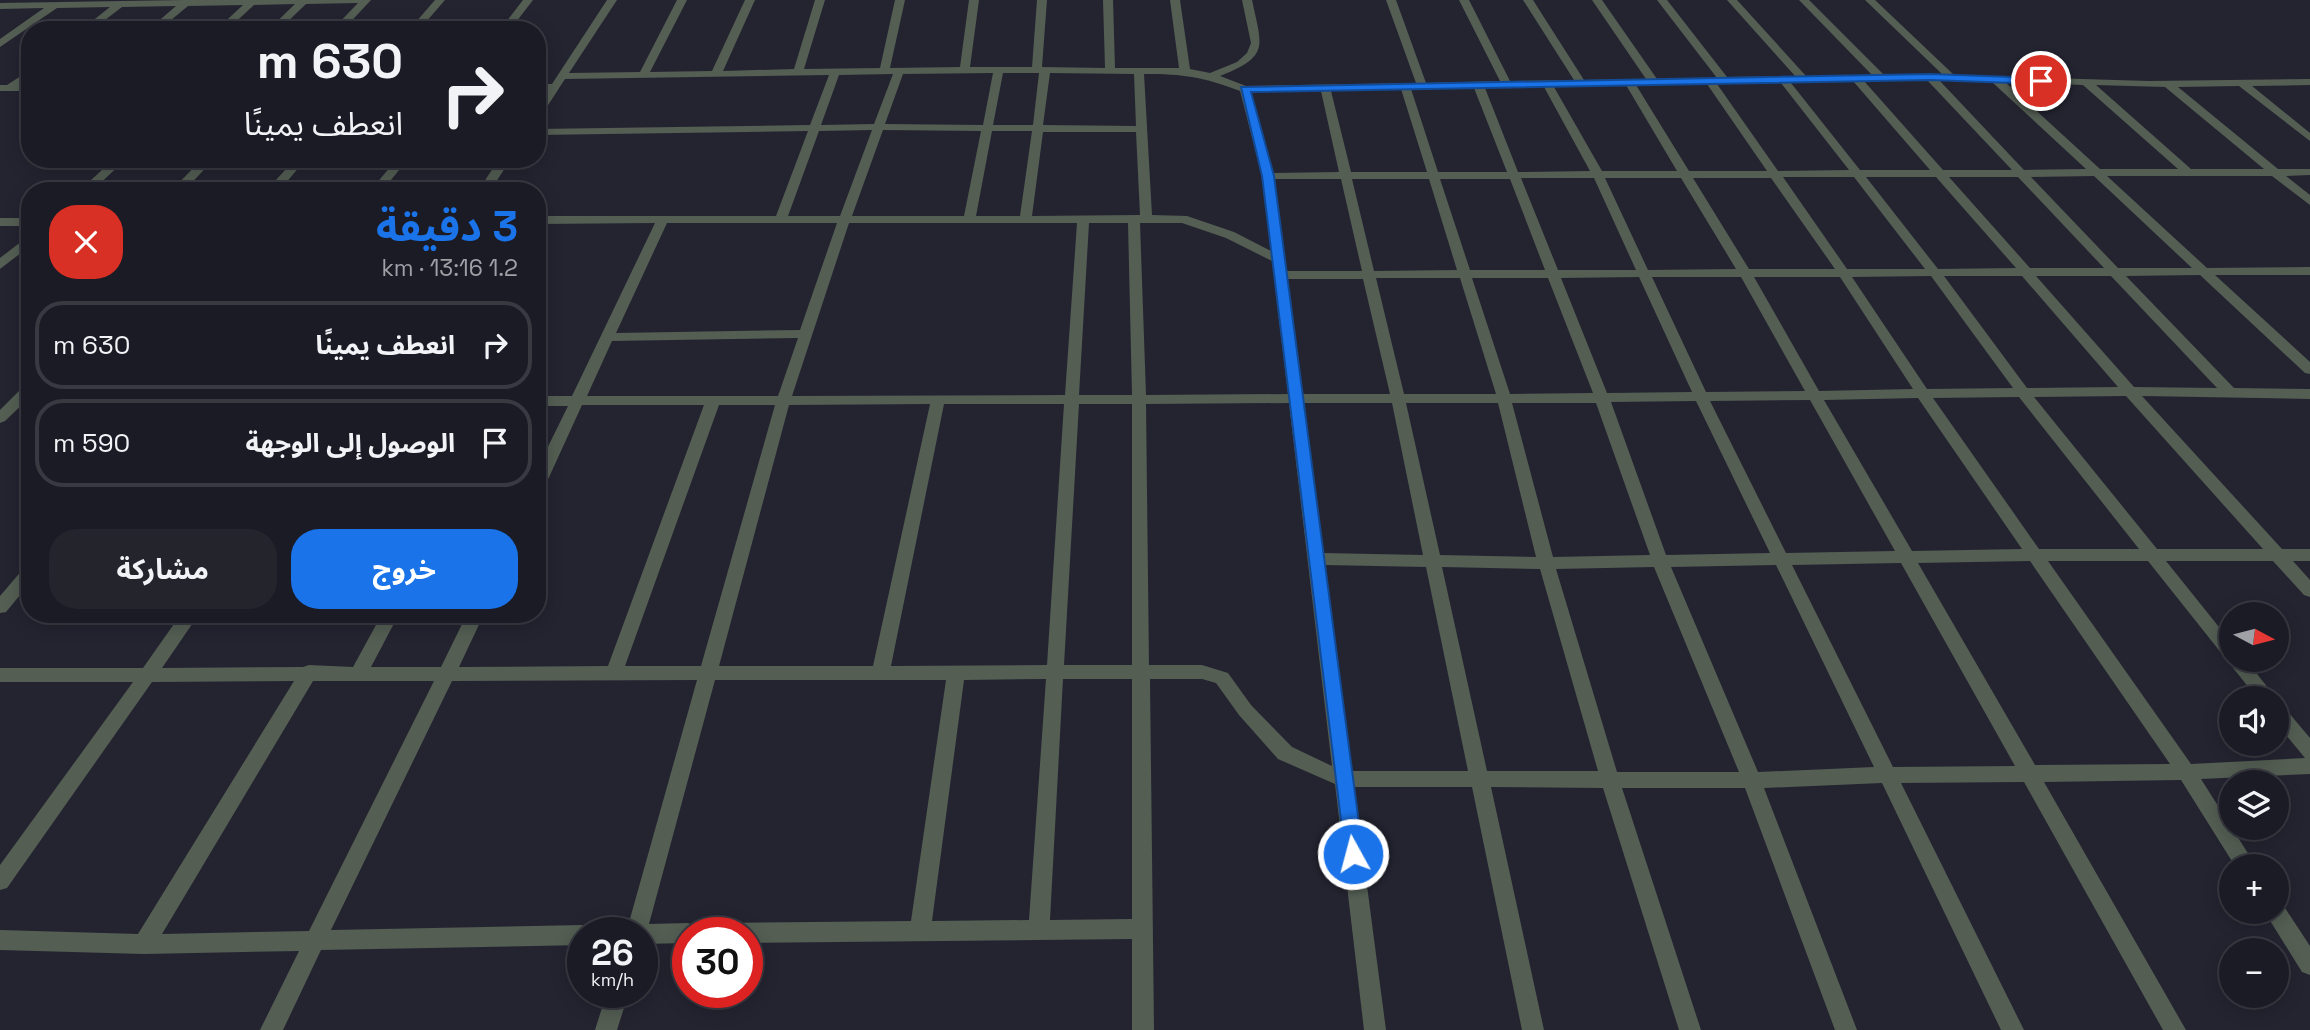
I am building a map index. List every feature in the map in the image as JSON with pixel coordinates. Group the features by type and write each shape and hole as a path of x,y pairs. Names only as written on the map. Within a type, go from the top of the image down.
{"street":[{"path":"0,6 364,0"},
{"path":"345,21 364,0"},
{"path":"422,21 440,0"},
{"path":"512,21 528,0"},
{"path":"546,100 612,0"},
{"path":"644,74 682,0"},
{"path":"716,74 750,0"},
{"path":"798,73 820,0"},
{"path":"640,917 706,671 783,401 878,127 892,72 900,0"},
{"path":"965,70 974,0"},
{"path":"1026,219 1038,127 1041,0"},
{"path":"1108,0 1110,71"},
{"path":"1175,0 1185,71"},
{"path":"1211,76 1241,64 1252,54 1256,43 1247,0"},
{"path":"1391,0 1434,175 1504,398 1546,563 1610,780 1690,1030"},
{"path":"1464,0 1506,84"},
{"path":"1528,0 1581,83"},
{"path":"1597,0 1653,81"},
{"path":"1662,0 1922,393 2186,772 2238,854"},
{"path":"1732,0 1803,79"},
{"path":"1804,0 1881,78"},
{"path":"1870,0 1952,78"},
{"path":"164,21 188,1"},
{"path":"231,21 253,1"},
{"path":"283,21 304,1"},
{"path":"98,21 123,2"},
{"path":"33,21 58,3"},
{"path":"0,44 21,29"},
{"path":"562,76 965,70 1185,71 1211,76 1245,89 1930,77 2087,83 2310,82"},
{"path":"969,219 999,70"},
{"path":"1139,71 1142,129 1139,400 1143,1030"},
{"path":"781,220 835,72"},
{"path":"1930,77 2231,394"},
{"path":"3,88 21,78"},
{"path":"1856,78 2130,391 2310,591"},
{"path":"1783,79 1934,272 2023,392 2219,639"},
{"path":"1995,79 2310,370"},
{"path":"1629,82 1688,174 2175,1030"},
{"path":"1547,83 1598,175 1646,273 1701,397 2013,1030"},
{"path":"2087,83 2188,172"},
{"path":"2242,83 2310,138"},
{"path":"1478,84 1602,398 1660,561 1752,780 1846,1030"},
{"path":"2168,84 2310,201"},
{"path":"546,87 555,87"},
{"path":"1325,87 1398,399 1533,1030"},
{"path":"3,88 21,88"},
{"path":"1245,89 1268,176 1375,1030"},
{"path":"546,132 878,127 1142,129"},
{"path":"95,182 111,168"},
{"path":"186,182 200,168"},
{"path":"280,182 293,168"},
{"path":"384,182 395,168"},
{"path":"1268,176 2310,172"},
{"path":"1039,929 1083,218"},
{"path":"546,220 1183,219 1201,223 1279,267 1369,274 2025,271 2308,273"},
{"path":"546,467 663,220"},
{"path":"0,222 21,222"},
{"path":"0,265 21,247"},
{"path":"608,337 805,334"},
{"path":"546,401 1296,400 2130,391 2310,394"},
{"path":"881,671 937,400"},
{"path":"615,671 713,401"},
{"path":"0,418 7,405"},
{"path":"1316,559 1546,563 2037,555 2310,555"},
{"path":"0,607 21,582"},
{"path":"0,881 185,623"},
{"path":"359,672 386,623"},
{"path":"271,1030 472,623"},
{"path":"0,675 449,671 1202,672 1222,678 1245,710 1284,753 1343,779 1752,780 1889,775 2186,772 2310,766"},
{"path":"920,930 956,671"},
{"path":"144,944 309,672"},
{"path":"2246,672 2257,686"},
{"path":"2289,726 2310,752"},
{"path":"2284,924 2310,965"},
{"path":"763,932 1144,929"},
{"path":"0,940 144,944 567,935"},
{"path":"606,1030 613,1008"}],"route":[{"path":"1353,854 1268,176 1245,89 1930,77 2041,81"}]}
